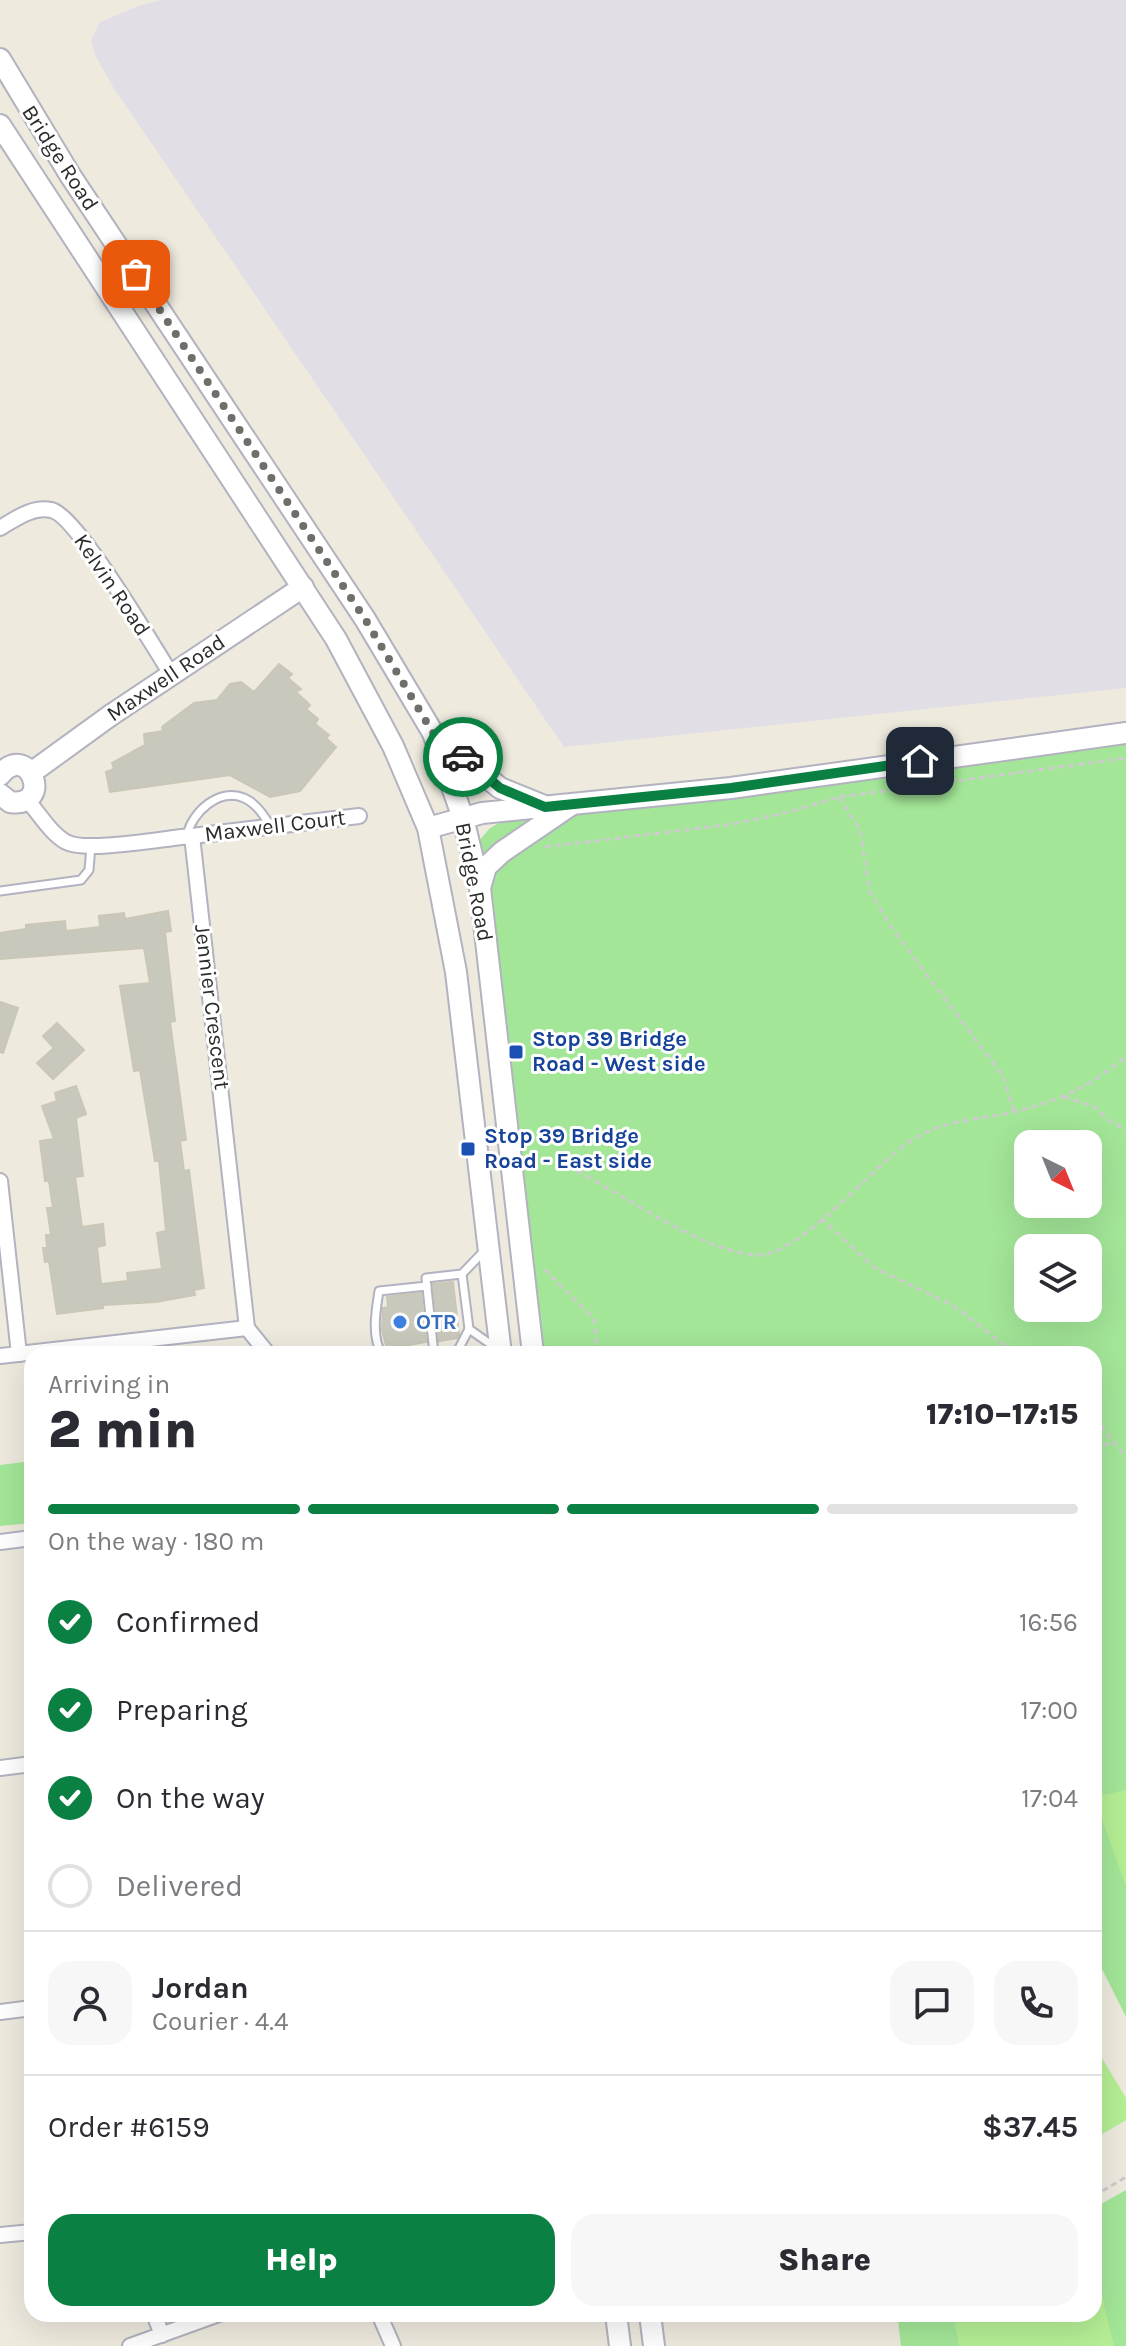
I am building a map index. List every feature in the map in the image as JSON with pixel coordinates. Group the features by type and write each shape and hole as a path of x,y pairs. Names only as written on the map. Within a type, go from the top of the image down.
{"main road":[{"name":"Bridge Road","path":"0,59 70,175 365,619 433,733 463,818 480,888 532,1346"},
{"name":"Bridge Road","path":"0,125 303,587 366,693 428,828 456,972 500,1346"},
{"path":"303,587 319,551"},
{"name":"Maxwell Road","path":"31,773 171,674 303,587"},
{"path":"433,733 500,788 545,807"},
{"path":"428,828 463,818 731,788 1126,733"},
{"path":"0,775 12,766 25,767 31,773 35,787 9,800"},
{"path":"480,888 486,867 502,852 571,805"},
{"path":"617,2322 620,2346"},
{"path":"651,2322 654,2346"}],"street":[{"name":"Kelvin Road","path":"0,528 41,509 53,510 64,516 83,539 171,674"},
{"path":"9,800 73,845 189,836"},
{"name":"Maxwell Court","path":"189,836 359,816"},
{"name":"Jennier Crescent","path":"189,836 247,1328"},
{"path":"0,1181 19,1354"},
{"path":"89,1346 247,1328 262,1346"},
{"path":"0,1356 24,1353"},
{"path":"0,1542 24,1539"},
{"path":"0,1768 24,1765"},
{"path":"0,2012 24,2009"},
{"path":"0,2235 24,2233"},
{"path":"157,2322 162,2335"},
{"path":"130,2346 197,2322"},
{"path":"382,2322 393,2346"}],"lane":[{"path":"189,836 189,826 201,810 218,798 232,795 252,802 270,826"},
{"path":"0,891 74,883 89,870 91,846"},
{"path":"433,1346 426,1278 462,1274 489,1245"},
{"path":"460,1346 469,1329 462,1274"},
{"path":"378,1346 375,1312 379,1291 427,1286"},
{"path":"469,1329 492,1346"}],"path":[{"path":"539,848 733,824 839,797 1126,758"},
{"path":"839,797 860,830 870,892 894,931 1003,1076 1014,1112"},
{"path":"568,1167 716,1247 758,1256 793,1245 894,1152 932,1127 1014,1112 1064,1097 1098,1081 1126,1056"},
{"path":"1064,1097 1093,1106 1111,1122 1126,1129"},
{"path":"821,1218 875,1268 954,1306 1006,1346"},
{"path":"541,1266 594,1319 597,1346"},
{"path":"1102,1427 1126,1457"},
{"path":"1102,1445 1116,1443"},
{"path":"1102,2191 1126,2177"}],"shaded area":[{"path":"162,0 1126,0 1126,688 564,747 113,87 96,57 91,40 100,22"}],"green space":[{"path":"1126,735 1126,2017 1102,1969 1102,1346 534,1346 473,848 489,829 512,815"},
{"path":"24,1462 24,1524 0,1526 0,1465"},
{"path":"1126,1790 1126,1886 1102,1819 1102,1795"},
{"path":"1102,2058 1126,2098 1126,2120 1102,2134"},
{"path":"1126,2190 1126,2346 901,2346 898,2322 1102,2322 1102,2204"},
{"path":"1102,2296 1114,2346 959,2346 954,2322 1102,2322"}],"building":[{"path":"279,664 292,674 288,678 301,689 296,692 310,705 306,709 318,719 315,724 329,735 326,738 336,747 300,791 270,797 230,775 110,792 106,772 114,769 112,763 145,745 144,734 163,731 162,727 194,703 217,700 230,684 241,682 254,692"},
{"path":"168,911 171,931 165,932 175,1021 170,1022 186,1140 180,1141 184,1171 189,1170 204,1288 194,1290 195,1295 156,1302 103,1305 103,1308 57,1314 49,1261 45,1262 43,1248 47,1248 46,1235 51,1235 47,1208 53,1208 49,1181 45,1181 40,1141 54,1139 42,1106 57,1101 55,1093 76,1086 86,1114 76,1118 83,1176 75,1177 82,1227 103,1224 105,1245 97,1247 101,1284 128,1281 127,1273 162,1269 157,1233 166,1231 159,1161 155,1161 140,1070 134,1071 120,986 150,983 144,948 0,959 0,933 26,929 26,925 65,921 66,931 100,927 99,916 124,913 125,919"},
{"path":"0,1002 18,1008 3,1053 0,1052"},
{"path":"57,1023 84,1050 53,1079 37,1063 54,1048 43,1036"},
{"path":"453,1282 459,1335 439,1341 433,1284"},
{"name":"OTR","path":"421,1293 426,1342 386,1346 382,1330 383,1308 388,1307 387,1297"}],"way so far":[{"path":"136,274 365,619 433,733 463,757"}],"place":[{"name":"Stop 39 Bridge Road - West side","path":"516,1052"},
{"name":"Stop 39 Bridge Road - East side","path":"468,1149"},
{"name":"OTR","path":"400,1322"}],"route":[{"path":"463,757 500,788 545,807 731,788 920,761"}]}
